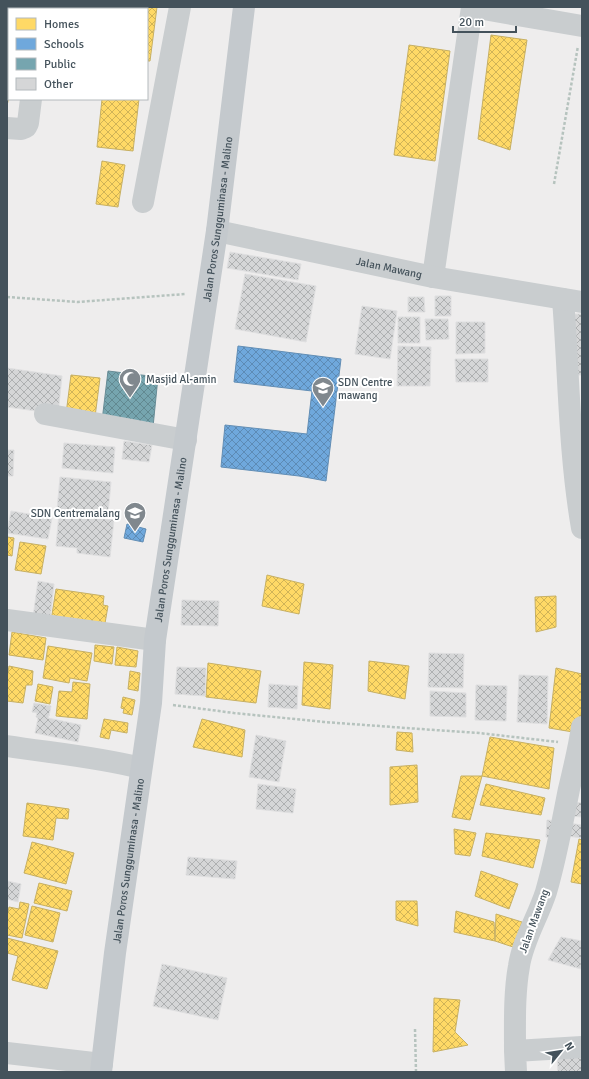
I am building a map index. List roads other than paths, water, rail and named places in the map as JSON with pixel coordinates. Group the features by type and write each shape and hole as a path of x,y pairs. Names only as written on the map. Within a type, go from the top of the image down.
{"main road":[{"name":"Jalan Poros Sungguminasa - Malino","path":"101,1068 115,953 151,703 155,640 217,231 244,7"}],"street":[{"path":"144,202 180,7"},
{"path":"433,277 472,7 582,26"},
{"path":"7,128 21,129 26,127 28,123 31,100"},
{"name":"Jalan Mawang","path":"217,231 433,277 572,300 566,333 568,386 577,497 582,528"},
{"path":"45,414 186,440"},
{"path":"7,620 155,640"},
{"name":"Jalan Mawang","path":"581,736 553,866 540,907 523,947 519,966 515,1006 515,1061 582,1047"},
{"path":"7,746 119,762 141,768"},
{"path":"7,1053 101,1068"}],"place":[{"name":"Masjid Al-amin","path":"130,398"},
{"name":"SDN Centre mawang","path":"323,408"},
{"name":"SDN Centremalang","path":"135,532"}]}
